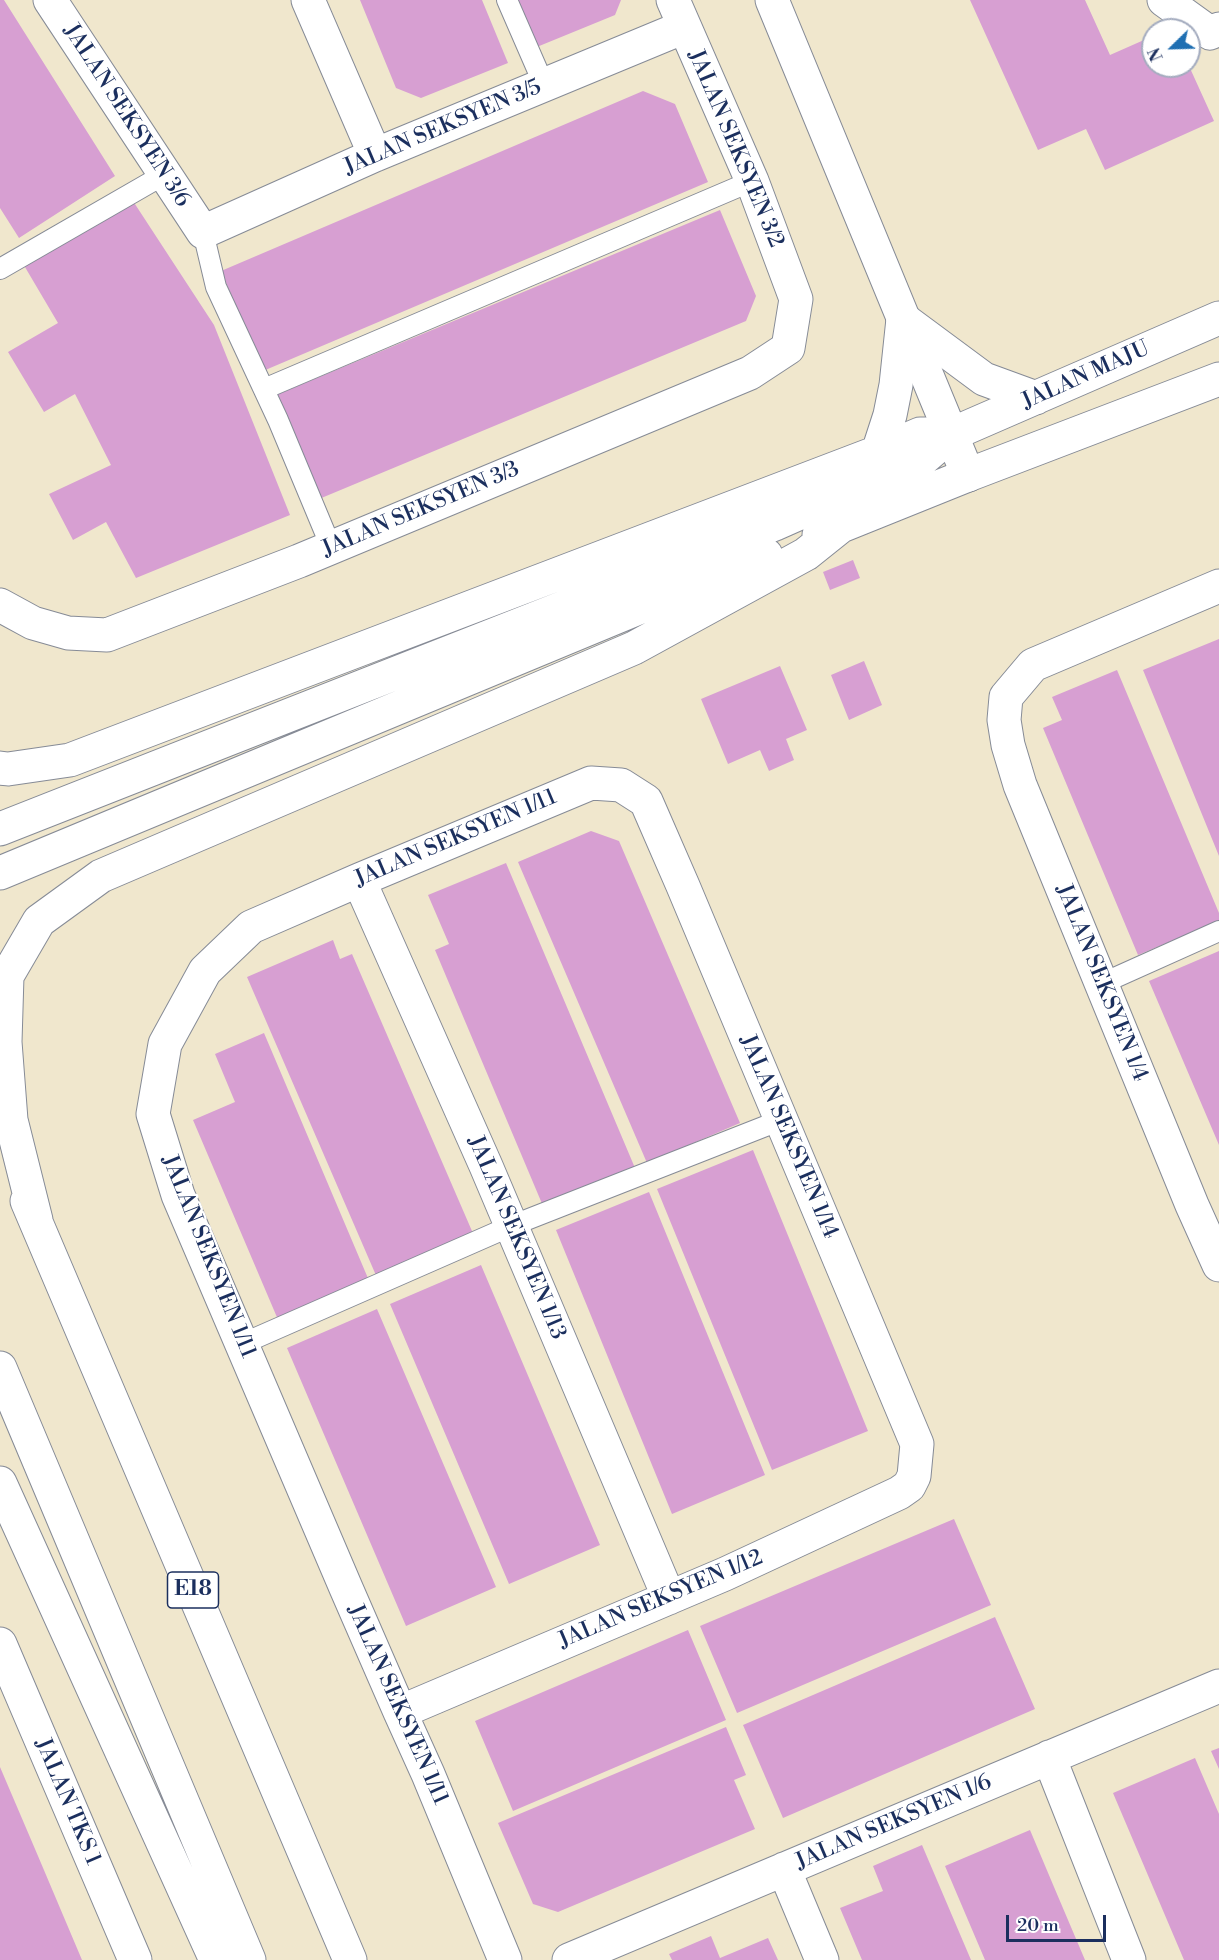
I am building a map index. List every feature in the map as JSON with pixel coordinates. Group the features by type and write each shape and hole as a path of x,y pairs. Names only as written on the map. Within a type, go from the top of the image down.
{"main road":[{"name":"JALAN SEKSYEN 3/6","path":"50,0 203,231"},
{"path":"308,0 375,155"},
{"path":"772,0 968,475"},
{"path":"1164,0 1210,33 1219,29"},
{"name":"JALAN SEKSYEN 3/5","path":"203,231 375,155 544,85 679,14"},
{"name":"JALAN SEKSYEN 3/2","path":"679,14 752,181 796,299"},
{"name":"JALAN SEKSYEN 3/3","path":"0,605 33,622 68,633 107,635 331,548 750,372 788,348 796,299"},
{"name":"JALAN MAJU","path":"952,434 1219,318"},
{"path":"903,319 984,379 1036,398"},
{"path":"878,452 890,416 896,385 903,319"},
{"name":"JALAN MAJU","path":"0,873 772,552 1219,379"},
{"path":"0,768 8,769 70,760 920,434 952,434"},
{"path":"0,829 775,524 924,458 952,434"},
{"path":"36,1220 11,1120 5,1042 8,976 39,921 101,876 634,648 806,554 841,526"},
{"name":"JALAN SEKSYEN 1/4","path":"1219,586 1033,665 1006,697 1004,720 1008,746 1020,785 1192,1205 1219,1265"},
{"name":"JALAN SEKSYEN 1/11","path":"505,1960 178,1195 153,1113 165,1044 205,971 251,927 591,783 621,785 646,801"},
{"name":"JALAN SEKSYEN 1/14","path":"646,801 917,1444 914,1476"},
{"name":"JALAN SEKSYEN 1/13","path":"359,880 511,1226 669,1598"},
{"name":"E18","path":"0,1139 350,1960"},
{"path":"0,1368 249,1960"},
{"name":"JALAN SEKSYEN 1/12","path":"400,1712 725,1574 899,1493 909,1486 914,1476"},
{"path":"0,1483 216,1960"},
{"name":"JALAN TKS 1","path":"0,1644 135,1960"},
{"name":"JALAN SEKSYEN 1/6","path":"569,1960 1219,1686"},
{"path":"1049,1757 1129,1960"},
{"path":"784,1869 822,1960"}],"lane":[{"path":"507,0 544,85"},
{"path":"3,260 165,174"},
{"path":"264,389 752,181"},
{"path":"203,231 216,287 264,389 331,548"},
{"path":"1101,984 1219,931"},
{"path":"242,1344 511,1226 780,1120"}],"building":[{"path":"0,0 4,0 115,176 19,238 0,208"},
{"path":"360,0 482,0 508,63 421,98 396,88"},
{"path":"506,0 621,0 615,15 527,51"},
{"path":"970,0 1085,0 1110,55 1141,41 1141,78 1194,78 1214,121 1105,170 1086,129 1038,150"},
{"path":"643,91 675,104 708,182 263,371 221,271"},
{"path":"131,198 214,325 290,515 136,578 106,522 73,540 49,494 111,465 75,394 44,412 8,352 58,323 22,262"},
{"path":"720,210 756,296 746,321 319,499 276,395"},
{"path":"853,560 860,578 830,590 823,572"},
{"path":"1219,639 1219,856 1143,670"},
{"path":"864,661 882,705 849,720 831,675"},
{"path":"780,666 807,730 786,739 794,760 769,771 760,750 728,764 701,699"},
{"path":"1117,670 1219,913 1219,921 1138,955 1043,728 1062,720 1052,697"},
{"path":"591,831 619,841 740,1123 647,1163 518,862"},
{"path":"506,863 635,1168 543,1206 435,950 449,944 428,895"},
{"path":"333,940 340,959 352,954 475,1238 378,1280 247,977"},
{"path":"1219,951 1219,1145 1149,981"},
{"path":"264,1033 370,1283 279,1322 193,1120 235,1102 215,1054"},
{"path":"753,1150 868,1431 772,1470 657,1189"},
{"path":"649,1192 765,1475 672,1514 556,1230"},
{"path":"481,1265 600,1545 509,1584 390,1304"},
{"path":"377,1309 496,1587 406,1626 287,1348"},
{"path":"954,1519 991,1605 737,1713 700,1626"},
{"path":"995,1617 1035,1709 783,1818 743,1725"},
{"path":"688,1630 726,1720 513,1811 475,1721"},
{"path":"726,1727 746,1775 734,1780 755,1829 558,1912 533,1904 498,1823"},
{"path":"1219,1748 1219,1769 1211,1751"},
{"path":"1195,1758 1219,1814 1219,1960 1184,1960 1113,1793"},
{"path":"0,1767 38,1856 82,1960 0,1960"},
{"path":"1030,1830 1085,1960 985,1960 945,1866"},
{"path":"922,1845 971,1960 862,1960 840,1908 883,1891 873,1866"},
{"path":"711,1936 720,1958 768,1938 778,1960 672,1960 669,1954"}]}
